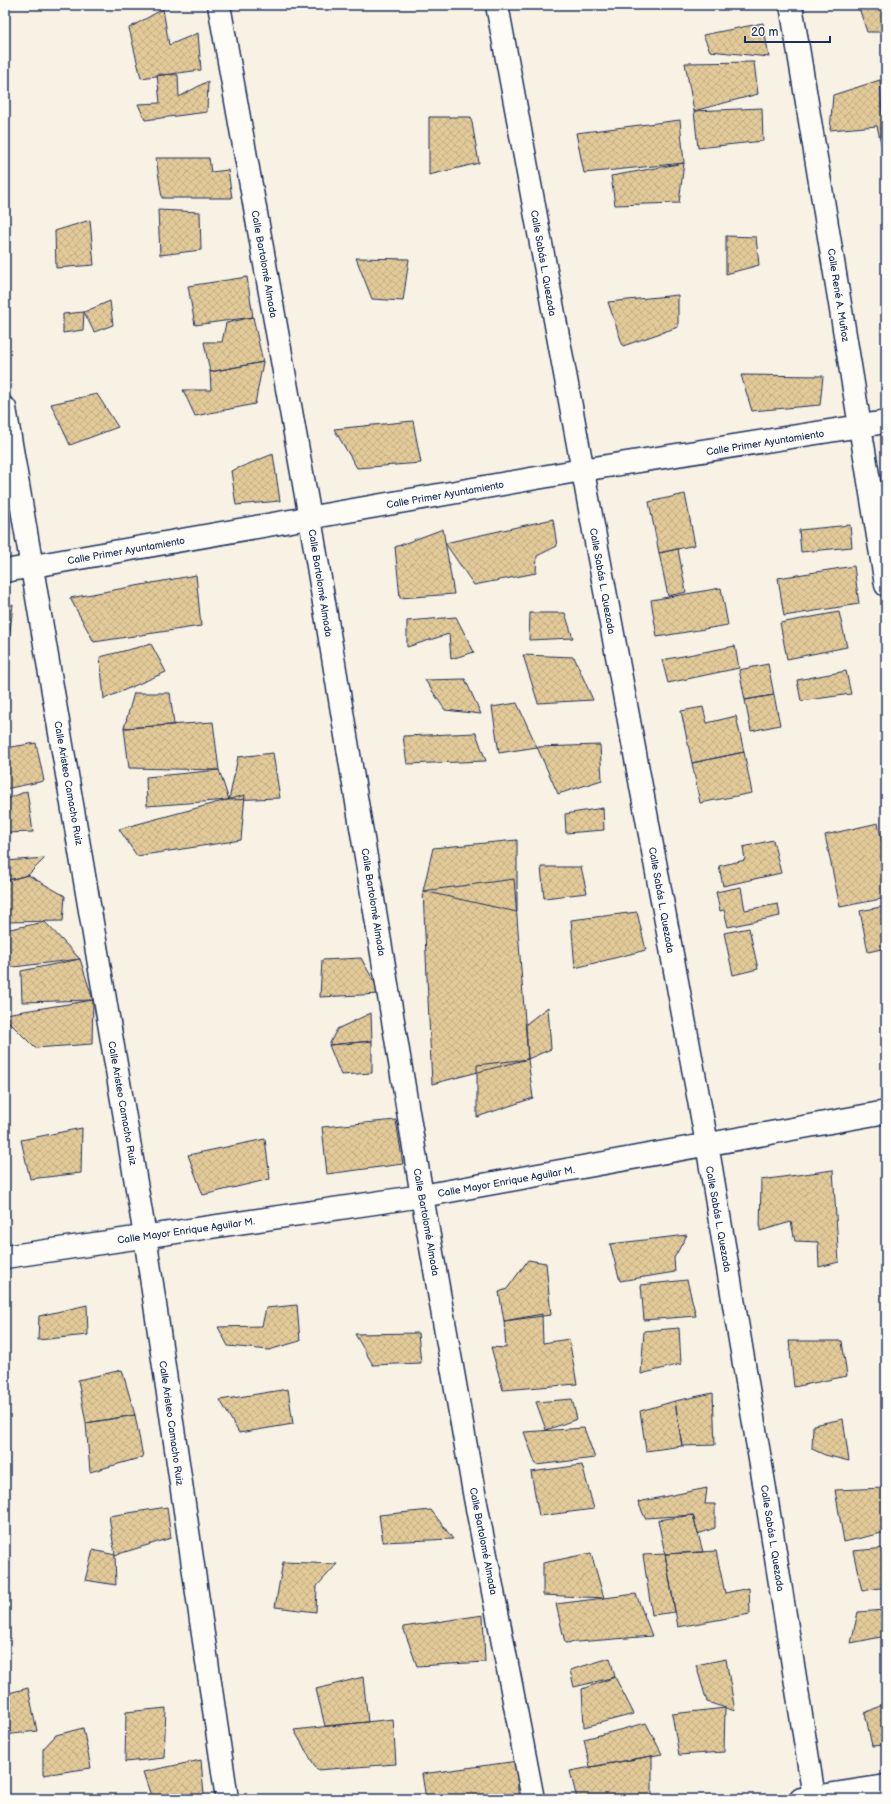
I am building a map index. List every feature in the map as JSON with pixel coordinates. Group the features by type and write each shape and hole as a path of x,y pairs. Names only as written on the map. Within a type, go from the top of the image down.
{"street":[{"name":"Calle Bartolomé Almada","path":"219,5 310,518 422,1196 475,1498 533,1799"},
{"name":"Calle Sabás L. Quezada","path":"497,5 707,1144 766,1489 807,1798"},
{"name":"Calle René A. Muñoz","path":"791,5 886,585"},
{"name":"Calle Aristeo Camacho Ruiz","path":"5,408 33,566 145,1236 227,1799"},
{"name":"Calle Primer Ayuntamiento","path":"5,571 582,470 886,422"},
{"name":"Calle Mayor Enrique Aguilar M.","path":"5,1257 422,1196 886,1112"},
{"path":"807,1798 886,1786"}],"building":[{"path":"858,5 886,5 886,32 867,32"},
{"path":"163,9 169,45 198,33 201,70 141,78 129,28"},
{"path":"763,23 769,57 710,51 703,35"},
{"path":"754,62 758,94 694,111 685,63"},
{"path":"157,74 178,75 179,97 208,81 207,112 145,120 138,104 160,103"},
{"path":"880,80 882,115 886,115 886,164 877,126 830,130 833,95"},
{"path":"762,108 763,141 698,148 694,111"},
{"path":"429,117 471,117 479,163 429,175"},
{"path":"680,120 684,163 584,173 576,133"},
{"path":"156,158 209,158 211,172 228,170 232,198 162,198"},
{"path":"684,163 679,203 615,205 611,176"},
{"path":"158,210 200,212 201,250 160,255"},
{"path":"90,220 94,265 56,268 55,231"},
{"path":"726,236 756,237 759,265 726,274"},
{"path":"356,258 409,259 403,301 372,299"},
{"path":"247,277 253,317 195,325 188,286"},
{"path":"678,295 678,327 623,346 608,302"},
{"path":"110,301 113,325 94,332 84,312"},
{"path":"84,312 83,330 63,333 63,314"},
{"path":"253,317 263,362 210,372 204,342 222,342 226,323"},
{"path":"263,362 255,404 195,416 183,390 211,390 210,372"},
{"path":"741,375 823,376 820,405 752,411"},
{"path":"97,394 118,427 70,445 51,404"},
{"path":"413,421 421,463 357,468 334,429"},
{"path":"273,454 280,501 236,505 231,471"},
{"path":"685,494 695,545 659,553 649,502"},
{"path":"553,519 557,546 537,556 536,573 474,585 445,543"},
{"path":"850,525 852,547 801,552 799,530"},
{"path":"443,529 454,594 400,598 395,547"},
{"path":"678,549 686,592 668,596 659,553"},
{"path":"854,566 859,604 784,616 778,578"},
{"path":"196,575 201,626 94,642 70,598"},
{"path":"721,588 728,625 657,637 651,600"},
{"path":"13,604 7,660 5,661 5,609"},
{"path":"839,612 847,647 787,659 780,623"},
{"path":"530,613 565,613 573,638 529,640"},
{"path":"456,617 474,652 451,659 449,634 407,647 407,621"},
{"path":"151,644 166,672 104,699 100,657"},
{"path":"735,646 739,668 668,683 662,660"},
{"path":"523,655 574,657 593,700 538,703"},
{"path":"5,660 7,660 8,705 5,705"},
{"path":"768,664 774,695 745,700 739,670"},
{"path":"846,671 851,694 801,701 797,680"},
{"path":"465,679 481,714 445,710 425,680"},
{"path":"134,693 170,693 174,725 124,728"},
{"path":"774,695 780,725 751,731 745,700"},
{"path":"517,703 537,747 499,753 492,707"},
{"path":"5,705 8,705 5,720"},
{"path":"703,707 707,723 736,716 744,752 692,763 681,711"},
{"path":"213,722 219,770 129,768 124,728"},
{"path":"476,733 486,761 407,764 403,736"},
{"path":"36,743 44,781 5,789 5,748"},
{"path":"600,745 602,780 558,794 537,747"},
{"path":"744,752 752,793 700,803 692,763"},
{"path":"273,753 280,798 229,800 238,757"},
{"path":"219,770 229,800 147,806 146,777"},
{"path":"27,791 33,832 5,833 5,800"},
{"path":"245,795 241,840 137,856 119,829"},
{"path":"603,808 604,830 566,833 565,814"},
{"path":"878,823 886,860 886,898 840,907 825,835"},
{"path":"517,840 517,912 423,891 433,848"},
{"path":"773,840 781,873 723,886 719,866 745,860 743,847"},
{"path":"45,858 28,875 5,881 5,861"},
{"path":"541,867 581,867 587,893 544,898"},
{"path":"28,875 65,896 63,921 5,922 5,881"},
{"path":"514,879 528,1059 432,1084 423,891"},
{"path":"741,887 745,910 778,904 780,916 728,927 724,910 720,911 716,892"},
{"path":"886,906 886,948 868,952 860,911"},
{"path":"637,912 646,950 575,968 571,920"},
{"path":"45,922 80,959 5,968 5,930"},
{"path":"749,928 758,969 733,975 724,933"},
{"path":"361,958 381,994 320,997 322,960"},
{"path":"80,959 93,1000 22,1002 21,971"},
{"path":"93,1000 92,1044 35,1048 5,1018 5,1014"},
{"path":"548,1007 551,1049 528,1059 526,1024"},
{"path":"371,1013 372,1041 329,1045 337,1029"},
{"path":"372,1041 372,1073 341,1075 329,1045"},
{"path":"528,1059 533,1098 477,1117 477,1065"},
{"path":"396,1120 403,1164 327,1174 322,1127"},
{"path":"82,1128 81,1173 30,1179 21,1140"},
{"path":"265,1139 270,1179 203,1195 188,1155"},
{"path":"833,1170 839,1262 819,1267 818,1242 795,1241 791,1222 760,1231 761,1180"},
{"path":"687,1235 674,1258 675,1272 620,1281 610,1244"},
{"path":"528,1260 546,1263 551,1315 504,1321 499,1292 507,1289"},
{"path":"687,1280 696,1316 644,1320 641,1285"},
{"path":"87,1305 88,1335 38,1340 39,1316"},
{"path":"297,1305 300,1341 269,1350 228,1346 218,1327 262,1326 266,1308"},
{"path":"542,1314 543,1343 569,1339 577,1384 503,1390 491,1347 506,1348 504,1321"},
{"path":"679,1328 681,1364 641,1374 644,1331"},
{"path":"418,1333 421,1363 373,1365 355,1334"},
{"path":"789,1341 842,1341 847,1376 794,1387"},
{"path":"122,1370 135,1415 86,1423 78,1380"},
{"path":"288,1389 293,1424 239,1433 220,1400"},
{"path":"713,1393 715,1445 682,1446 675,1401"},
{"path":"572,1399 577,1419 546,1430 536,1402"},
{"path":"675,1401 682,1446 646,1451 640,1411"},
{"path":"135,1415 143,1457 90,1472 86,1423"},
{"path":"843,1419 849,1461 825,1455 812,1449 813,1425"},
{"path":"584,1428 595,1458 536,1465 524,1432"},
{"path":"582,1465 594,1509 539,1516 531,1472"},
{"path":"707,1488 705,1504 715,1504 715,1528 698,1534 693,1515 645,1518 638,1502"},
{"path":"885,1488 886,1532 844,1542 835,1490"},
{"path":"167,1507 171,1538 115,1555 109,1516"},
{"path":"431,1510 453,1539 383,1542 379,1515"},
{"path":"693,1515 703,1552 665,1554 658,1520"},
{"path":"886,1548 886,1587 862,1591 853,1551"},
{"path":"93,1550 115,1555 116,1585 85,1580"},
{"path":"716,1551 725,1593 749,1588 750,1614 678,1627 665,1554"},
{"path":"591,1553 604,1598 543,1595 543,1563"},
{"path":"665,1554 675,1612 652,1615 643,1555"},
{"path":"283,1562 337,1564 317,1586 316,1612 275,1607"},
{"path":"636,1594 652,1636 565,1643 556,1604"},
{"path":"886,1610 886,1636 851,1643 858,1612"},
{"path":"483,1615 485,1662 417,1666 403,1627"},
{"path":"610,1658 615,1677 574,1687 570,1670"},
{"path":"726,1659 735,1711 707,1702 696,1665"},
{"path":"363,1677 368,1722 325,1726 316,1689"},
{"path":"615,1677 634,1714 584,1727 582,1689"},
{"path":"28,1688 37,1731 5,1735 5,1694"},
{"path":"886,1703 886,1745 872,1746 865,1713"},
{"path":"166,1708 164,1758 125,1762 126,1712"},
{"path":"725,1708 724,1752 679,1755 672,1714"},
{"path":"393,1719 396,1764 317,1770 294,1730"},
{"path":"646,1723 662,1754 590,1767 584,1739"},
{"path":"83,1728 91,1768 43,1775 43,1749 56,1735"},
{"path":"652,1756 652,1798 577,1799 570,1771"},
{"path":"201,1760 204,1795 175,1799 152,1799 143,1772"},
{"path":"518,1761 518,1799 426,1799 422,1774"}]}
